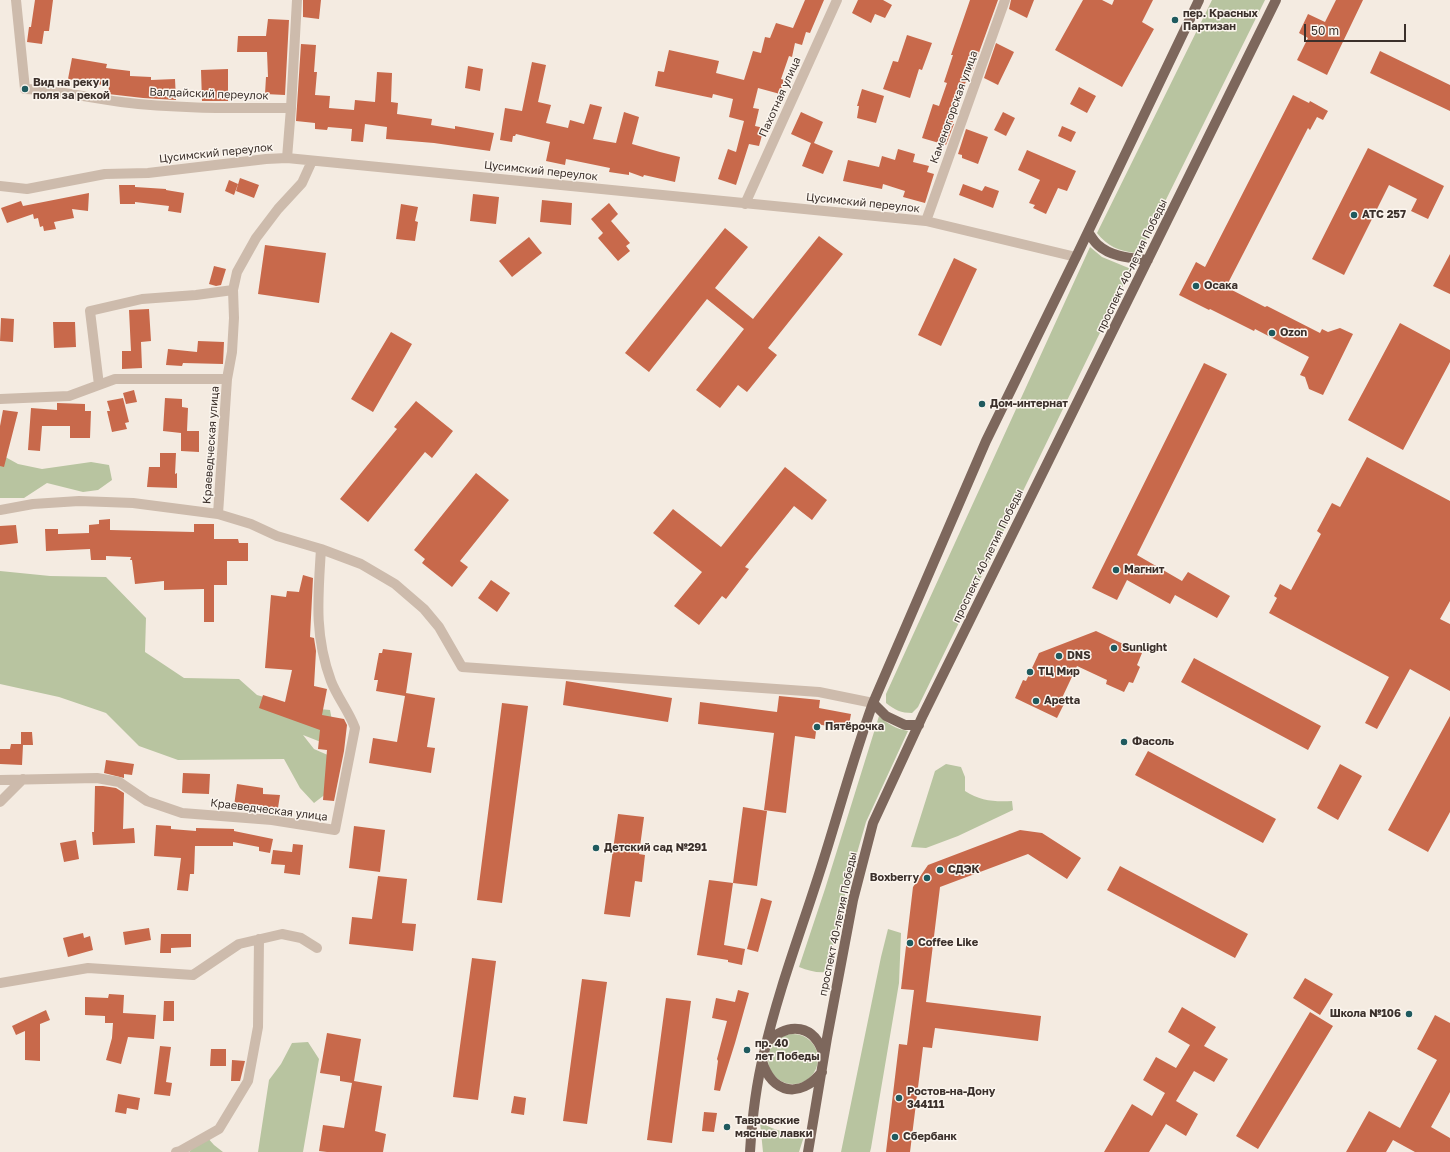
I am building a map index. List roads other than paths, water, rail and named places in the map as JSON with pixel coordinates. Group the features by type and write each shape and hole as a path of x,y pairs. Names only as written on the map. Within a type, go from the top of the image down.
{"main road":[{"path":"750,1152 753,1112 766,1043 784,981 838,815 859,742 873,703 986,442 1199,0"},
{"name":"проспект 40-летия Победы","path":"808,1152 853,900 873,823 918,724 1276,0"},
{"path":"1088,232 1098,245 1112,253 1130,258 1148,260"},
{"path":"873,703 886,716 905,726 918,724"},
{"path":"766,1043 780,1032 791,1029 801,1030 813,1036 819,1043 824,1058"},
{"path":"762,1061 770,1078 778,1085 788,1089 800,1089 810,1085 822,1072"}],"street":[{"name":"Валдайский переулок","path":"16,0 25,89 57,91 121,102 176,108 292,108"},
{"path":"286,158 292,108 297,0"},
{"name":"Пахотная улица","path":"745,204 838,0"},
{"name":"Каменогорская улица","path":"926,221 1004,0"},
{"name":"Цусимский переулок","path":"0,186 27,188 105,174 148,173 286,158 926,221 1076,257"},
{"name":"Краеведческая улица","path":"218,514 227,378 232,352 234,318 233,290 237,272 256,238 278,209 302,183 312,160"},
{"path":"99,385 90,311 142,299 196,295 233,290"},
{"name":"Краеведческая улица","path":"0,399 69,396 115,379 227,378"},
{"name":"Краеведческая улица","path":"0,510 33,504 79,501 133,503 218,514 251,524 277,536 321,549 318,608 322,652 332,683 350,715 355,728 335,830 272,820 182,813 147,801 119,782 98,778 0,780"},
{"path":"321,549 361,564 395,584 424,609 439,627 462,668 818,692 873,703"},
{"path":"0,802 23,780"},
{"path":"0,983 88,968 193,975 239,944 282,934 301,938 317,948"},
{"path":"176,1152 220,1129 248,1081 258,1028 259,939"}],"place":[{"name":"пер. Красных Партизан","path":"1175,20"},
{"name":"Вид на реку и поля за рекой","path":"25,89"},
{"name":"АТС 257","path":"1354,215"},
{"name":"Осака","path":"1196,286"},
{"name":"Ozon","path":"1272,333"},
{"name":"Дом-интернат","path":"982,404"},
{"name":"Магнит","path":"1116,570"},
{"name":"Sunlight","path":"1114,648"},
{"name":"DNS","path":"1059,656"},
{"name":"ТЦ Мир","path":"1030,672"},
{"name":"Apetta","path":"1036,701"},
{"name":"Пятёрочка","path":"817,727"},
{"name":"Фасоль","path":"1124,742"},
{"name":"Детский сад №291","path":"596,848"},
{"name":"СДЭК","path":"940,870"},
{"name":"Boxberry","path":"927,878"},
{"name":"Coffee Like","path":"910,943"},
{"name":"Школа №106","path":"1409,1014"},
{"name":"пр. 40 лет Победы","path":"747,1050"},
{"name":"Ростов-на-Дону 344111","path":"899,1098"},
{"name":"Тавровские мясные лавки","path":"727,1127"},
{"name":"Сбербанк","path":"895,1137"}]}
